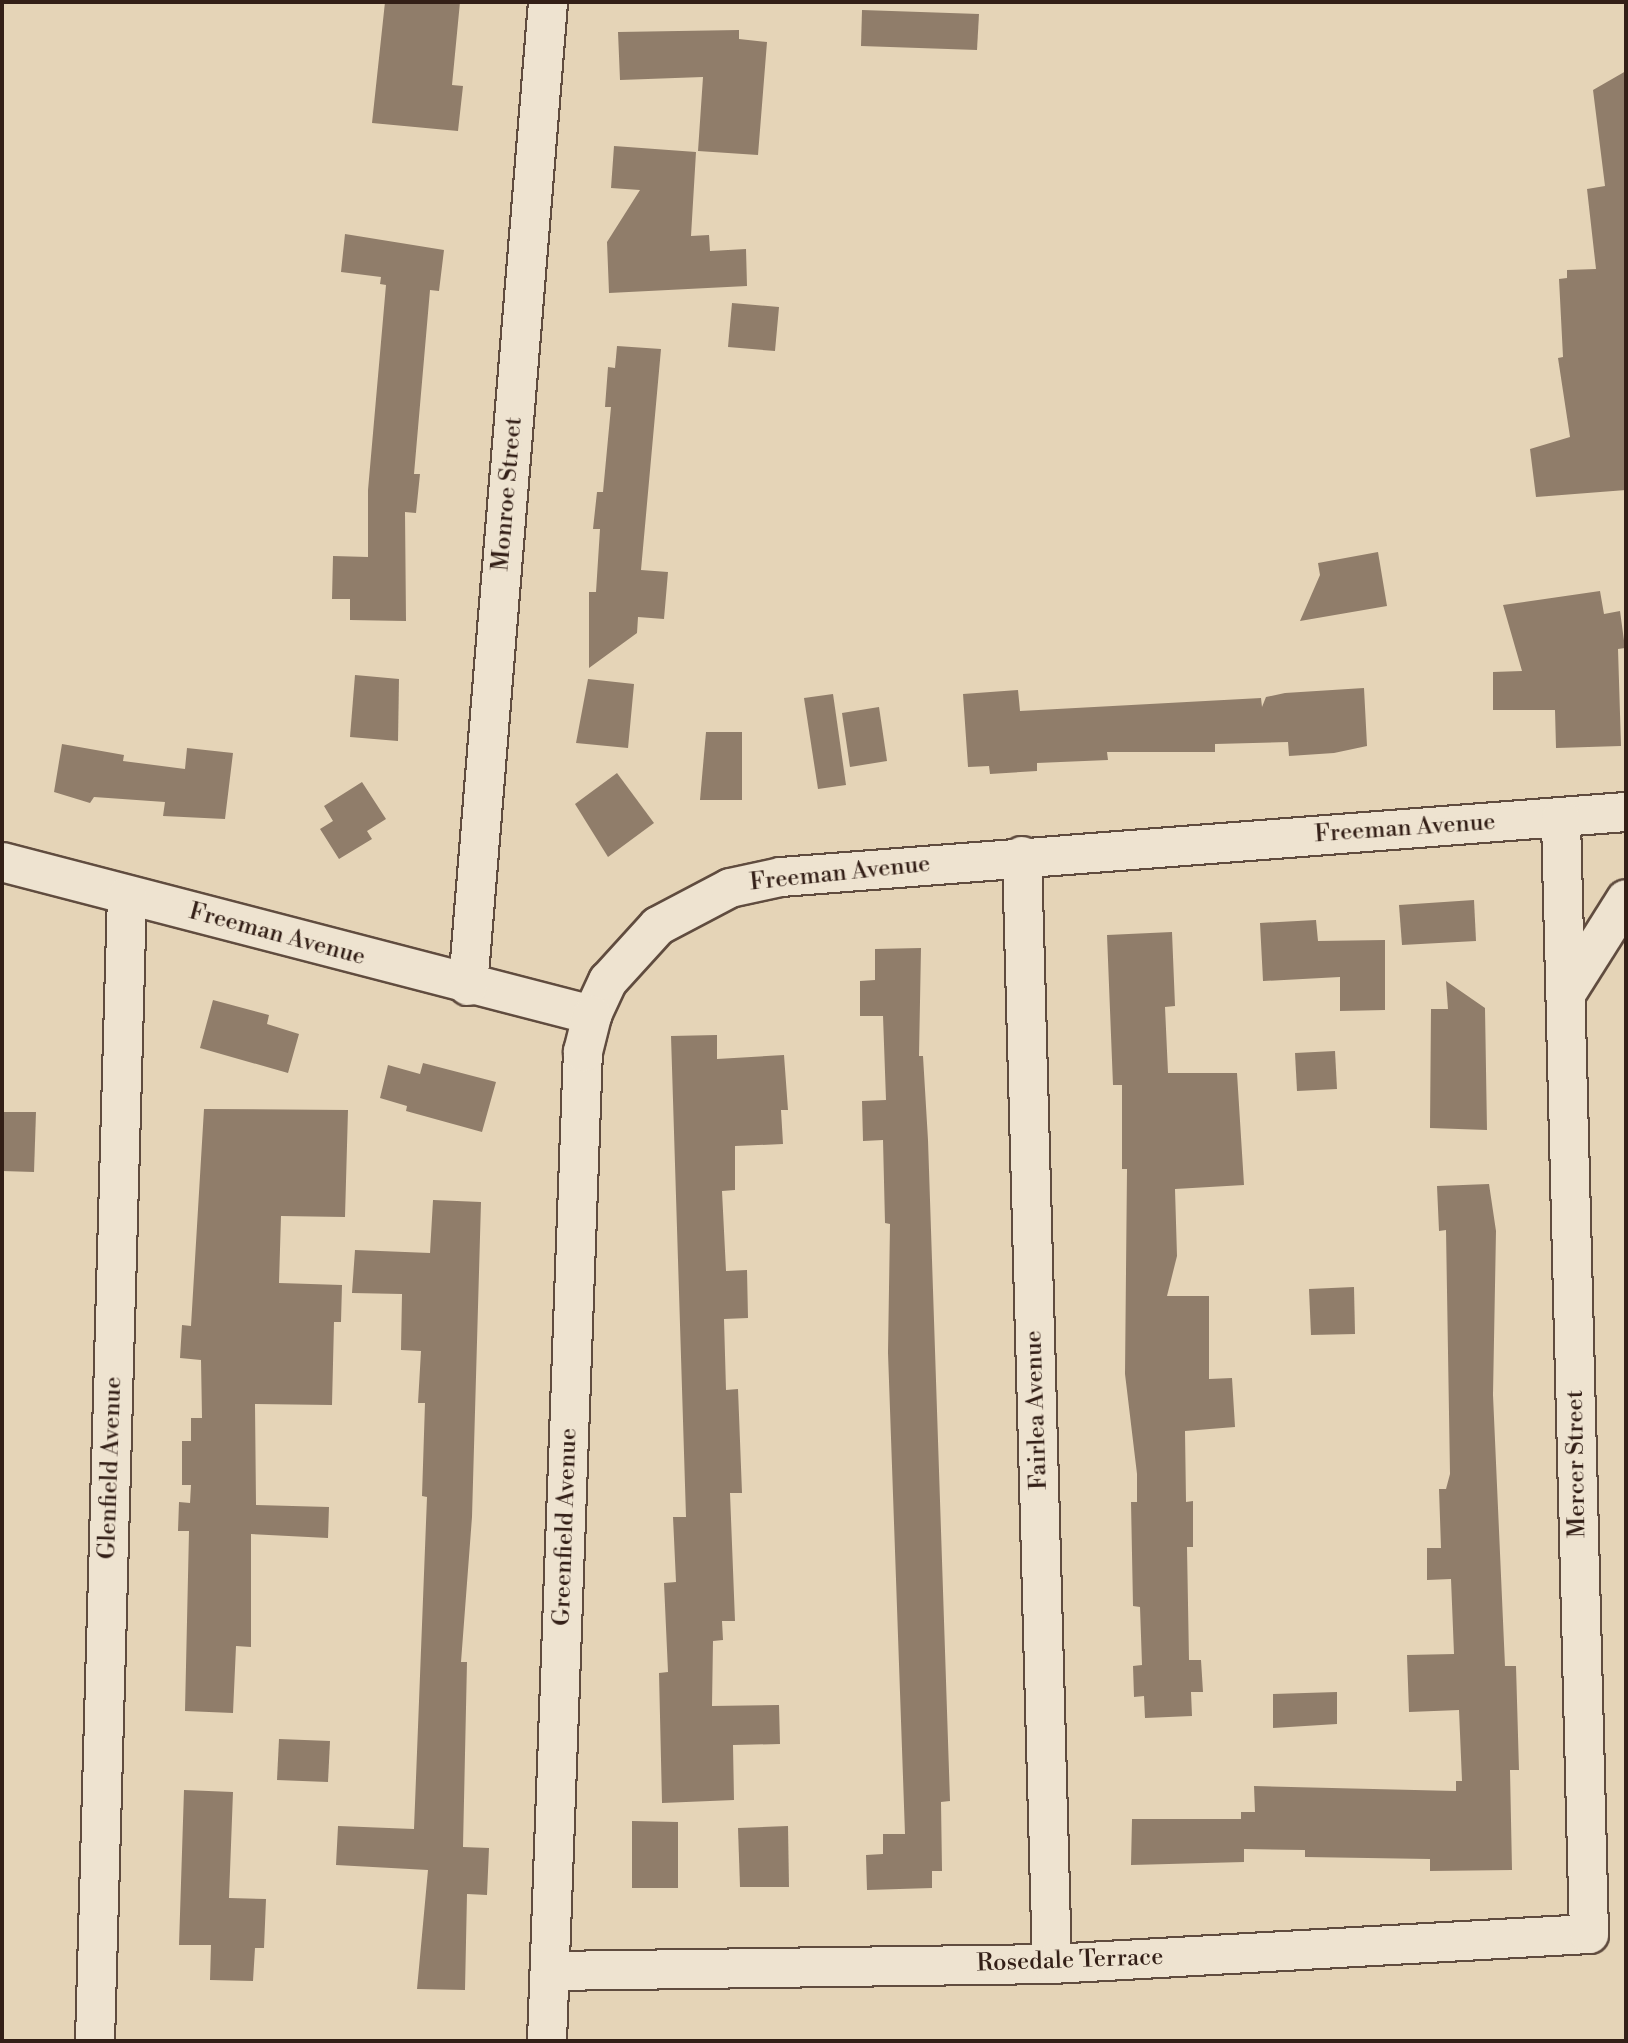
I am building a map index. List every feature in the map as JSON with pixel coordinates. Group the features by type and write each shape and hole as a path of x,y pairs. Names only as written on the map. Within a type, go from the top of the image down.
{"street":[{"name":"Monroe Street","path":"468,986 548,2"},
{"name":"Freeman Avenue","path":"2,862 468,986 592,1015 608,981 658,926 692,903 730,888 780,877 1022,856 1626,812"},
{"name":"Mercer Street","path":"1561,818 1589,1934"},
{"name":"Fairlea Avenue","path":"1022,856 1052,1964"},
{"name":"Glenfield Avenue","path":"95,2041 127,895"},
{"path":"1566,993 1626,899"},
{"name":"Greenfield Avenue","path":"547,2041 583,1052 592,1015"},
{"name":"Rosedale Terrace","path":"550,1971 1052,1964 1589,1934"}],"building":[{"path":"385,2 460,2 452,85 463,86 458,131 372,123"},
{"path":"862,10 979,14 977,50 861,46"},
{"path":"739,30 739,39 767,42 758,155 698,151 703,77 620,80 618,32"},
{"path":"1626,71 1626,490 1536,497 1530,449 1570,437 1558,358 1563,357 1559,279 1567,278 1567,270 1596,269 1587,189 1605,186 1593,90"},
{"path":"614,146 696,152 691,236 709,235 710,251 746,249 747,286 609,293 607,242 640,190 611,188"},
{"path":"345,234 444,250 439,291 430,290 414,474 420,474 416,513 405,512 406,621 350,620 350,599 332,599 333,556 368,557 368,490 386,285 380,284 381,277 341,272"},
{"path":"732,303 779,307 775,351 728,347"},
{"path":"617,346 661,349 641,570 668,572 664,619 638,617 637,633 589,668 589,592 596,592 600,529 593,529 597,492 603,492 611,407 605,407 608,367 615,368"},
{"path":"1378,552 1387,606 1300,621 1320,575 1318,563"},
{"path":"1600,591 1604,614 1620,611 1625,648 1618,649 1621,746 1556,748 1555,710 1493,710 1493,672 1522,671 1503,605"},
{"path":"355,675 399,679 398,741 350,737"},
{"path":"588,679 634,684 628,748 576,743"},
{"path":"1364,688 1367,746 1334,753 1289,756 1288,742 1215,744 1215,752 1107,752 1108,760 1037,763 1037,771 990,774 989,766 968,767 963,694 1018,690 1020,711 1261,698 1262,707 1266,697 1285,693"},
{"path":"833,694 846,785 818,789 804,698"},
{"path":"879,707 887,761 850,767 842,713"},
{"path":"706,732 742,732 742,800 700,800"},
{"path":"62,744 124,755 123,761 185,769 187,748 233,753 225,819 163,816 165,802 94,797 90,803 54,792"},
{"path":"617,773 654,823 608,857 575,804"},
{"path":"362,782 386,819 367,831 372,839 339,859 320,829 333,821 324,806"},
{"path":"1474,900 1476,941 1402,945 1399,905"},
{"path":"1316,920 1318,941 1385,940 1385,1010 1340,1011 1340,977 1263,981 1260,923"},
{"path":"1172,932 1175,1006 1165,1007 1168,1073 1237,1073 1244,1185 1175,1189 1177,1256 1167,1296 1209,1296 1209,1379 1232,1378 1235,1427 1185,1431 1186,1502 1193,1501 1193,1547 1187,1547 1189,1660 1201,1660 1203,1692 1191,1692 1192,1716 1145,1718 1144,1696 1134,1697 1133,1666 1142,1665 1140,1607 1133,1606 1131,1502 1137,1502 1137,1474 1125,1374 1127,1169 1122,1169 1122,1085 1113,1085 1107,935"},
{"path":"921,948 919,1056 923,1056 928,1140 950,1801 941,1802 942,1871 932,1871 932,1888 867,1890 866,1855 883,1854 883,1834 905,1834 888,1353 890,1224 885,1223 883,1140 863,1141 862,1101 886,1100 883,1016 860,1016 860,981 875,980 875,949"},
{"path":"1446,981 1485,1008 1487,1130 1430,1128 1431,1009 1448,1009"},
{"path":"213,1000 269,1015 267,1024 299,1034 288,1073 200,1048"},
{"path":"717,1035 717,1059 784,1055 788,1110 781,1110 783,1144 735,1146 735,1190 722,1191 726,1271 747,1270 748,1318 724,1319 726,1390 738,1389 742,1493 730,1493 735,1621 722,1621 723,1640 713,1641 712,1706 779,1705 780,1744 733,1745 734,1800 662,1803 659,1673 668,1672 664,1583 676,1582 673,1517 686,1517 671,1036"},
{"path":"1335,1051 1337,1089 1297,1091 1295,1053"},
{"path":"423,1063 496,1082 482,1132 406,1111 407,1106 380,1098 388,1065 420,1074"},
{"path":"204,1109 348,1110 345,1217 281,1216 279,1283 342,1285 341,1322 334,1322 332,1405 255,1404 256,1505 329,1507 328,1538 251,1534 251,1647 236,1646 233,1713 185,1711 189,1531 178,1531 179,1502 190,1503 191,1485 182,1485 182,1441 191,1441 191,1418 202,1418 201,1360 180,1358 182,1325 191,1326"},
{"path":"2,1112 36,1112 34,1172 2,1171"},
{"path":"1489,1184 1496,1231 1493,1395 1505,1666 1516,1666 1519,1770 1510,1770 1512,1870 1430,1871 1430,1859 1305,1857 1305,1850 1244,1849 1244,1862 1131,1865 1132,1819 1241,1819 1241,1812 1255,1812 1254,1786 1456,1791 1456,1781 1462,1781 1459,1710 1409,1712 1407,1655 1454,1654 1451,1579 1427,1580 1427,1548 1441,1548 1439,1489 1446,1489 1450,1474 1446,1230 1439,1231 1437,1186"},
{"path":"433,1200 481,1202 472,1517 461,1662 467,1662 463,1847 489,1848 487,1895 467,1894 465,1990 417,1989 428,1870 336,1865 338,1826 414,1829 427,1497 422,1496 425,1403 418,1403 421,1351 401,1350 402,1294 352,1293 355,1250 430,1253"},
{"path":"1354,1287 1355,1334 1311,1335 1309,1289"},
{"path":"1337,1692 1337,1724 1273,1728 1273,1694"},
{"path":"279,1739 330,1741 328,1782 277,1780"},
{"path":"184,1790 233,1792 229,1898 266,1899 264,1948 255,1948 253,1981 210,1980 211,1945 179,1945"},
{"path":"632,1821 678,1822 678,1888 632,1888"},
{"path":"788,1826 789,1887 740,1887 738,1828"}]}
